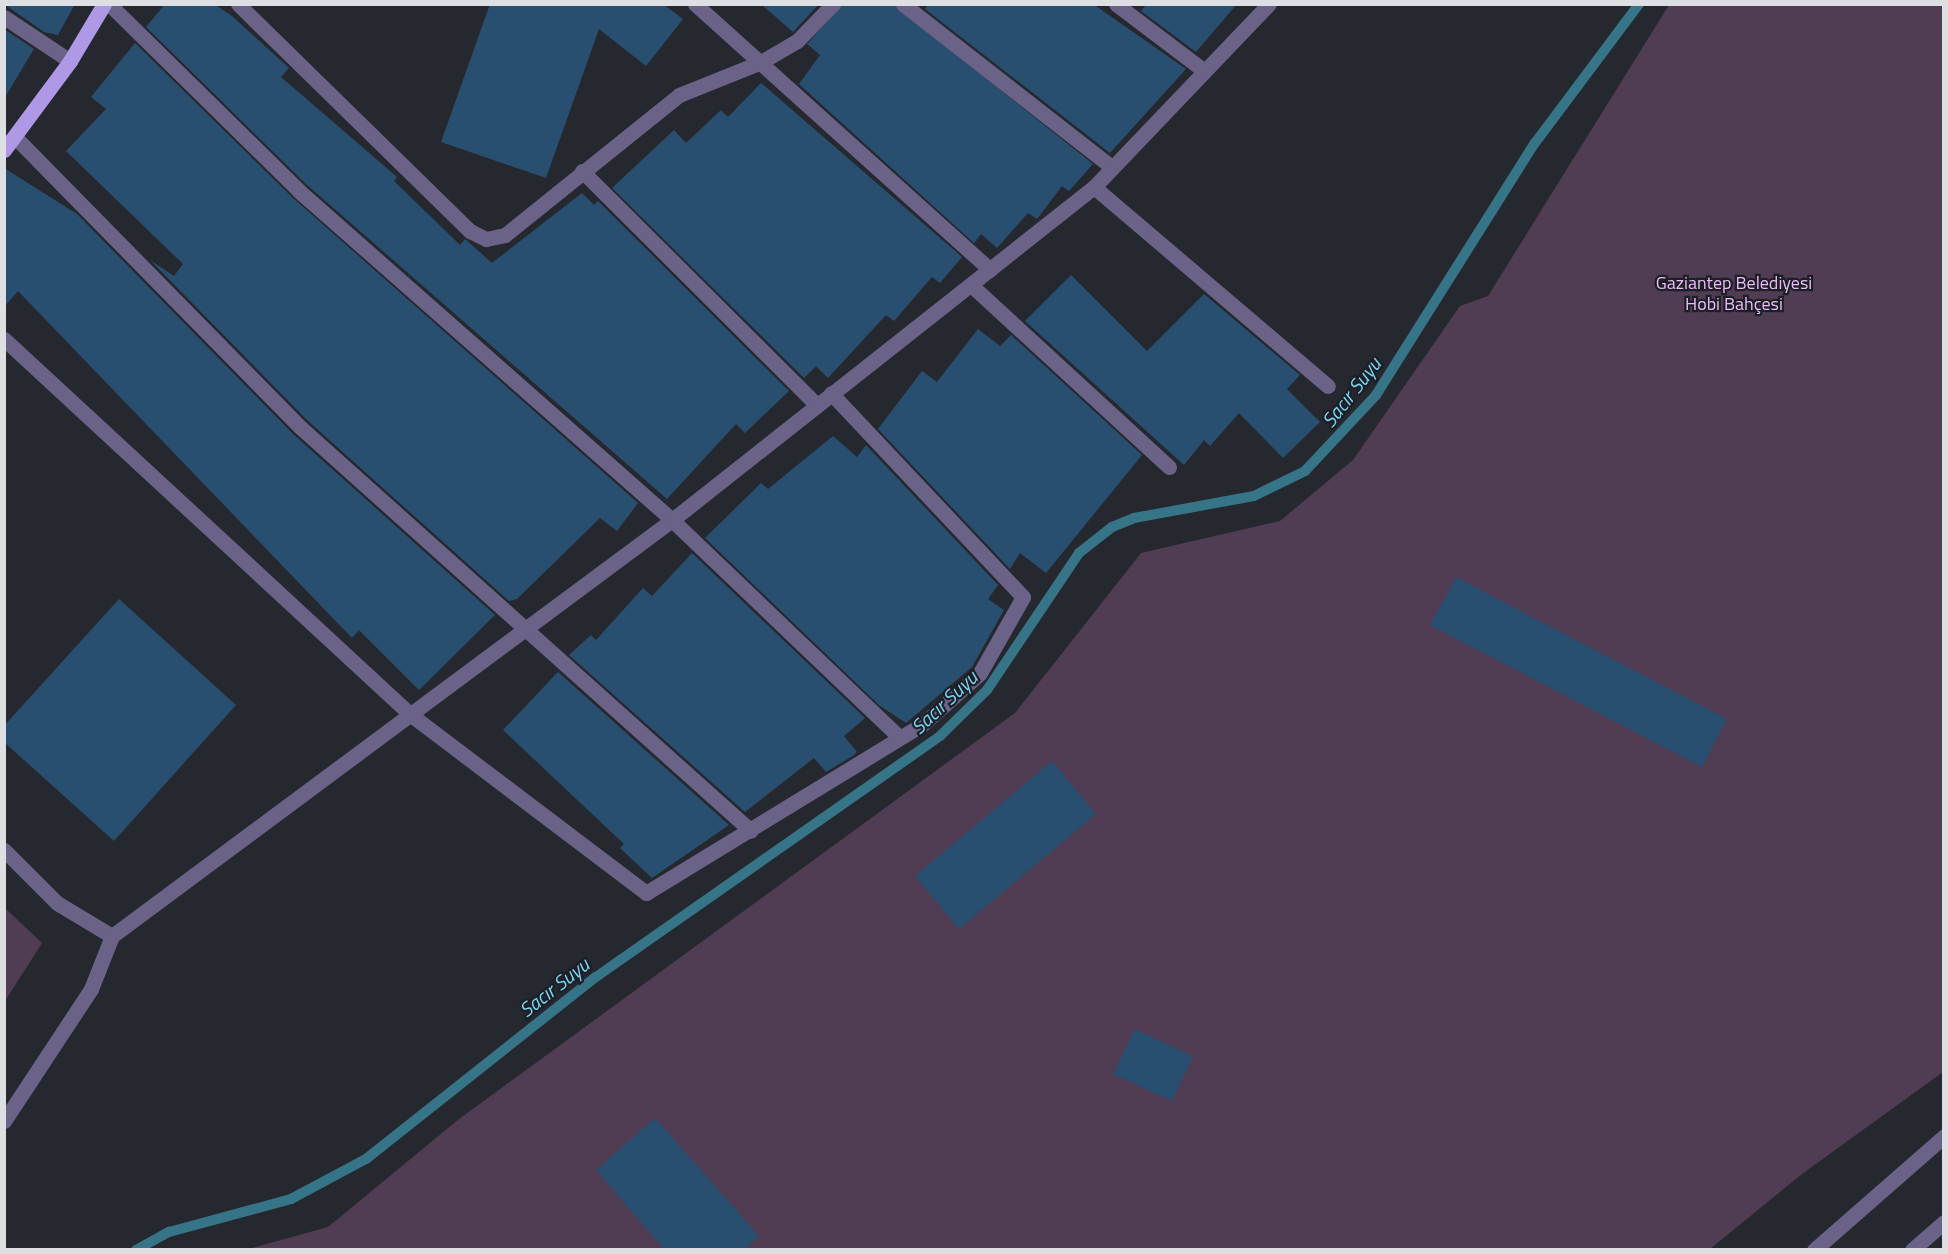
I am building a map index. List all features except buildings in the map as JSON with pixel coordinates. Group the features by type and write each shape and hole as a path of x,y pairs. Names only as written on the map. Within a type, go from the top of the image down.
{"main road":[{"path":"4,150 70,62 104,4"}],"street":[{"path":"109,4 385,271 672,520 899,737"},
{"path":"238,4 470,231 486,239 505,235 679,95 761,62 797,41 833,4"},
{"path":"695,4 990,270"},
{"path":"903,4 1112,167"},
{"path":"1116,4 1202,69"},
{"path":"4,1121 91,989 112,936 672,520 1094,187 1202,69 1269,4"},
{"path":"4,17 70,62"},
{"path":"15,137 300,426 529,627 751,831"},
{"path":"582,171 817,405"},
{"path":"1094,187 1328,386"},
{"path":"971,285 1169,467"},
{"path":"4,339 411,715 646,893 751,831 899,737 980,673 1023,597 831,393"},
{"path":"4,850 57,903 112,936"},
{"path":"1814,1250 1944,1136"},
{"path":"1912,1250 1944,1222"}],"green space":[{"name":"Gaziantep Belediyesi Hobi Bahçesi","path":"1669,5 1943,5 1943,1072 1802,1174 1710,1249 245,1250 328,1227 459,1119 1015,713 1141,553 1280,521 1353,460 1460,306 1488,296"},
{"path":"5,908 42,943 5,1001"}],"waterway":[{"name":"Sacır Suyu","path":"136,1250 169,1232 291,1199 366,1159 596,977 941,735 987,690 1079,553 1112,527 1134,518 1254,496 1305,471 1376,395 1535,143 1639,4"}]}
